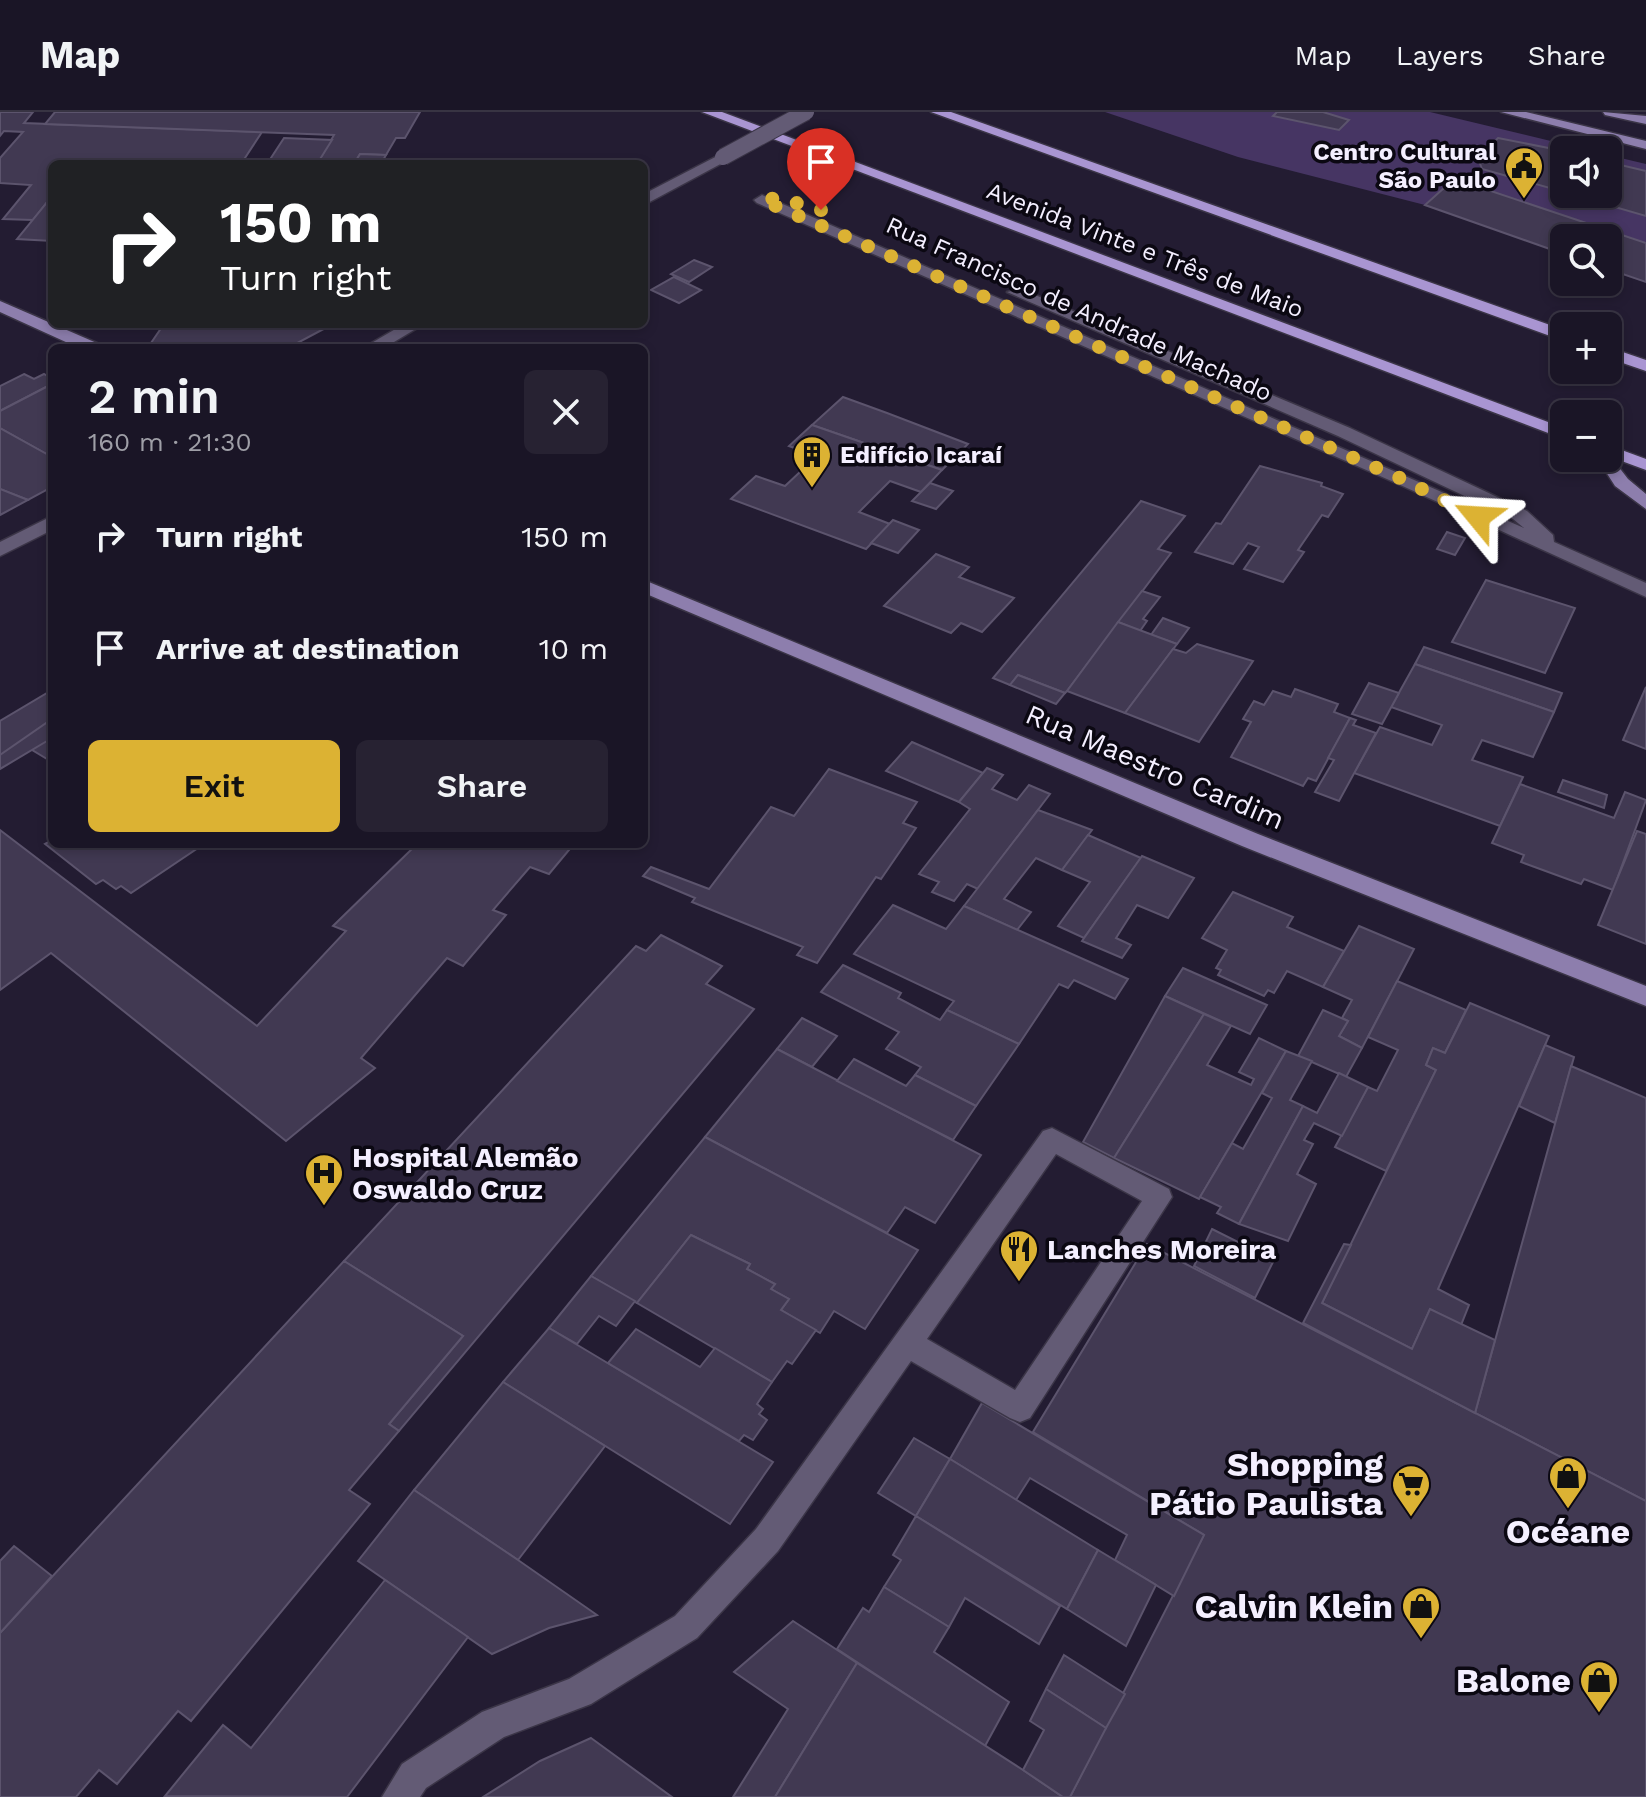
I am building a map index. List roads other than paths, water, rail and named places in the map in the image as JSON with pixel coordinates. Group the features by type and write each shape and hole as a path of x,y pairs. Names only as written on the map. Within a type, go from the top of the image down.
{"highway":[{"name":"Avenida Vinte e Três de Maio","path":"709,112 1550,429"},
{"name":"Avenida Vinte e Três de Maio","path":"938,112 1550,331"},
{"path":"1622,357 1646,366"},
{"path":"1622,456 1646,465"}],"main road":[{"path":"1508,112 1646,145"},
{"path":"1610,112 1646,120"},
{"path":"0,306 48,328"},
{"path":"49,328 84,344"},
{"path":"1615,472 1621,482 1646,503"},
{"name":"Rua Maestro Cardim","path":"648,588 1250,840 1646,996"}],"street":[{"path":"648,198 806,112"},
{"name":"Rua Francisco de Andrade Machado","path":"1557,548 1520,515 1344,432 841,216 779,198 762,200 1402,479 1503,529 1557,548 1646,591"},
{"path":"378,344 408,328"},
{"path":"0,550 48,524"},
{"path":"399,1797 414,1776 494,1724 579,1692 686,1627 767,1540 1052,1139 1159,1197 1020,1408 909,1344"}],"place":[{"name":"Centro Cultural São Paulo","path":"1524,200"},
{"name":"Edifício Icaraí","path":"812,489"},
{"name":"Hospital Alemão Oswaldo Cruz","path":"324,1207"},
{"name":"Lanches Moreira","path":"1019,1283"},
{"name":"Océane","path":"1568,1510"},
{"name":"Shopping Pátio Paulista","path":"1411,1518"},
{"name":"Calvin Klein","path":"1421,1640"},
{"name":"Balone","path":"1599,1714"}]}
